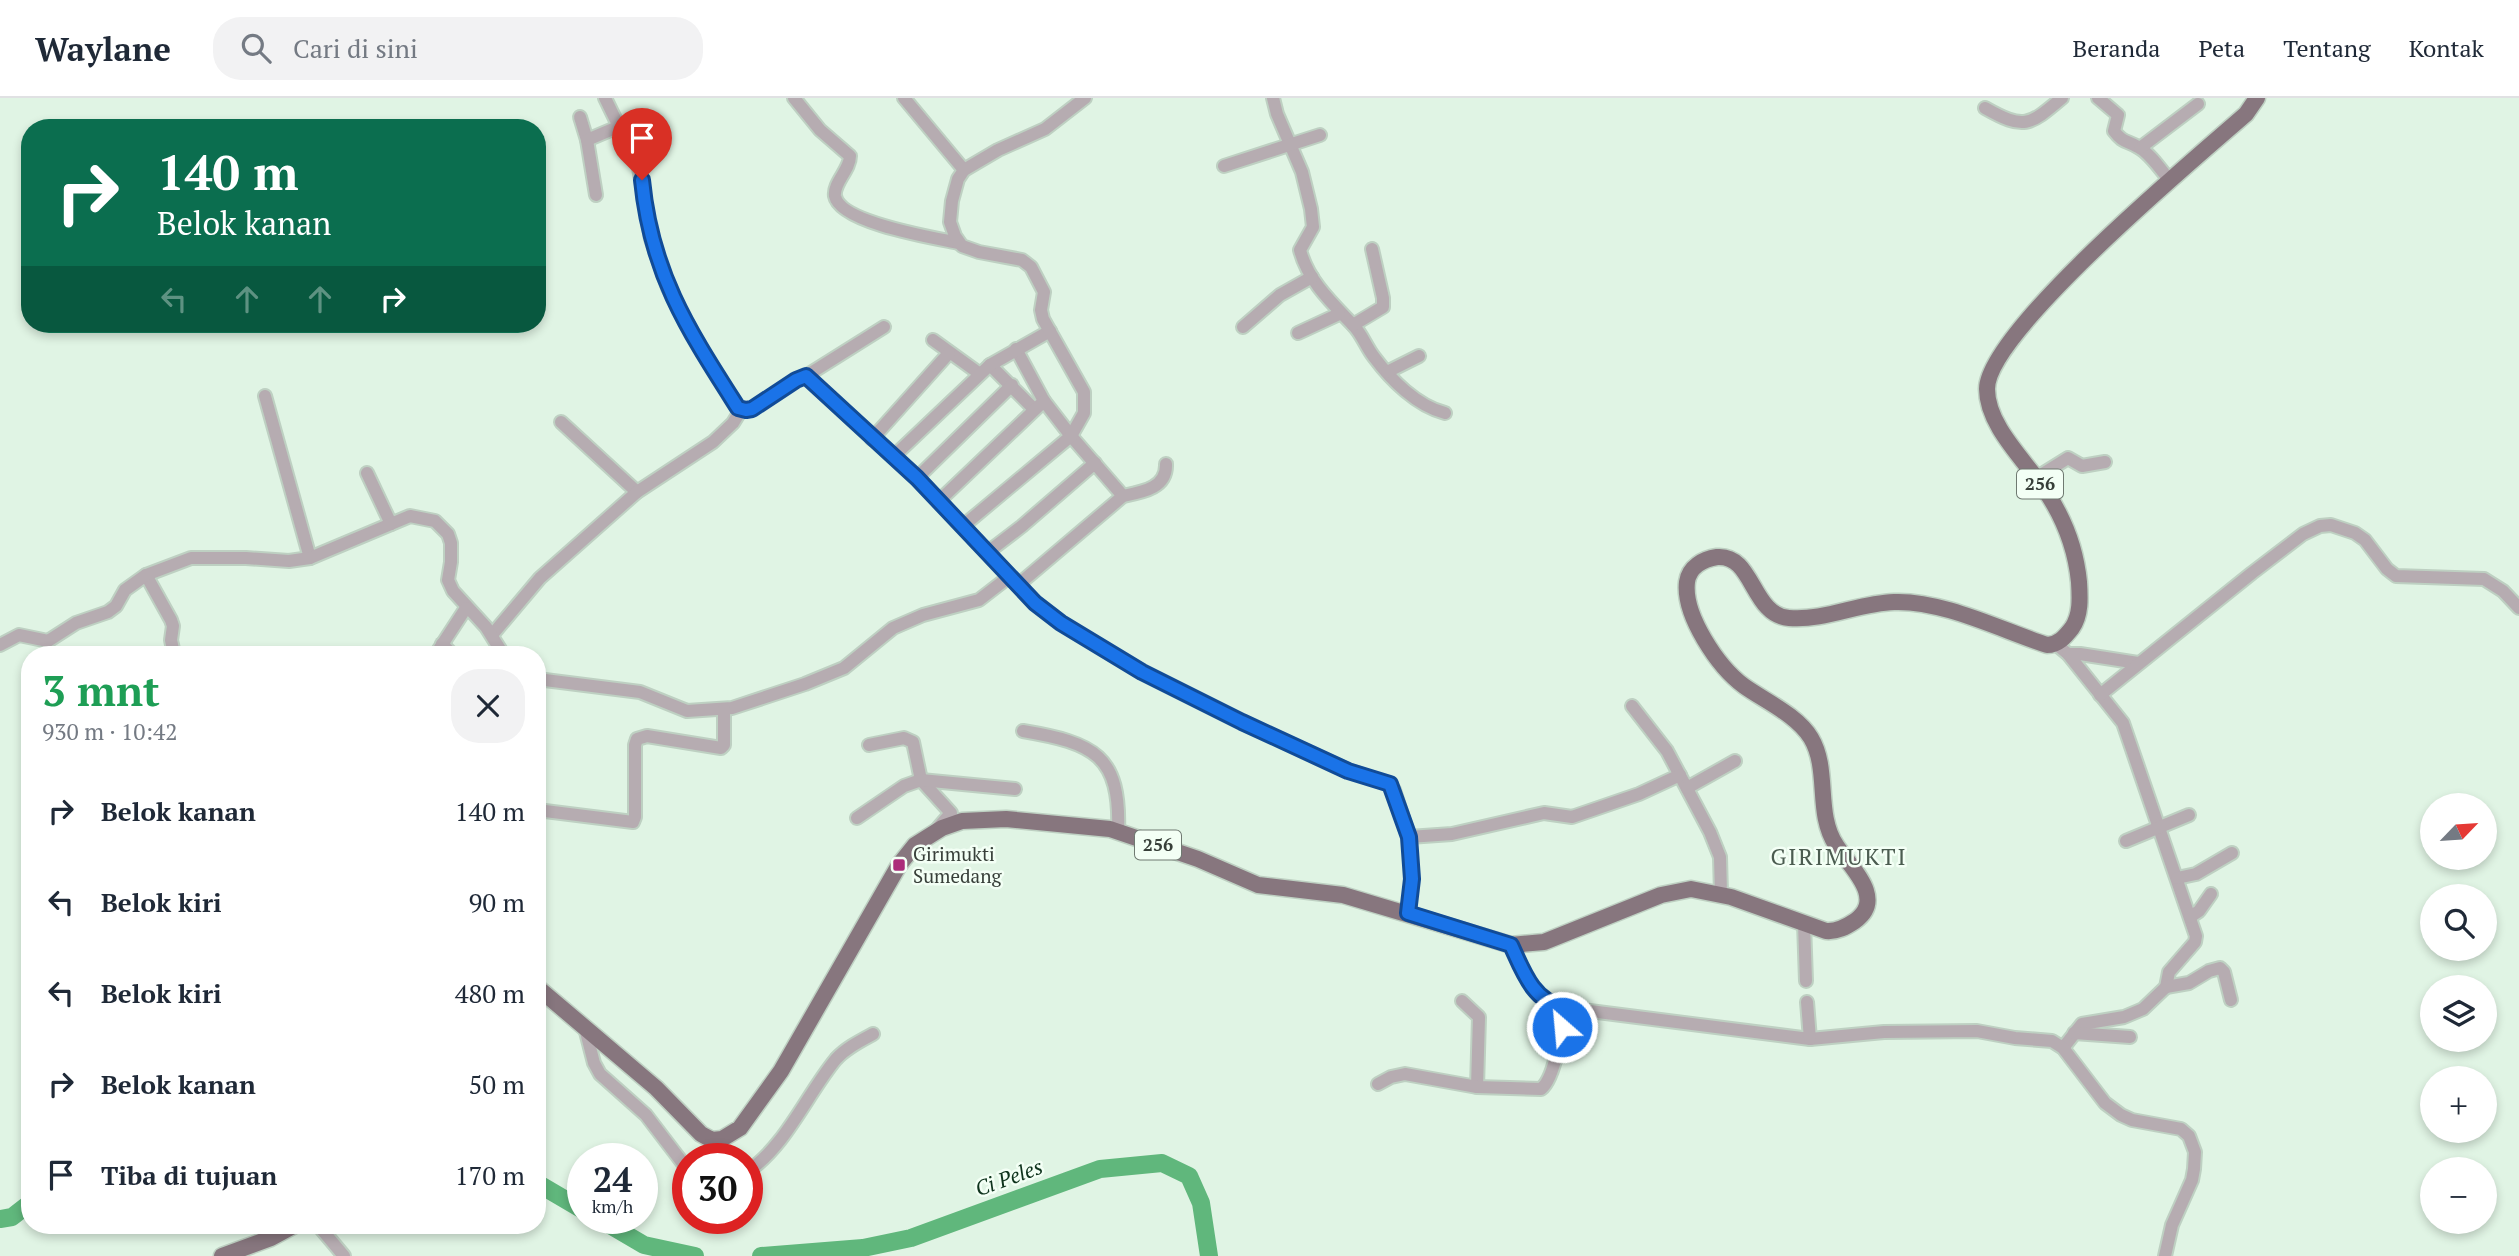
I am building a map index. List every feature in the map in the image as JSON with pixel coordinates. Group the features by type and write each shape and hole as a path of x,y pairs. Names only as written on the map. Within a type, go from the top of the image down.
{"main road":[{"name":"256","path":"546,995 656,1088 701,1134 717,1140 732,1135 751,1115 780,1071 899,865 915,845 936,831 962,821 990,819 1118,831 1198,859 1258,885 1336,894 1511,945 1544,942 1673,892 1691,889 1721,894 1829,932 1840,929 1857,920 1863,912 1867,902 1867,888 1829,832 1825,819 1819,760 1807,732 1741,684 1724,667 1703,636 1690,610 1687,597 1688,577 1696,566 1713,558 1731,559 1737,563 1766,607 1782,617 1798,618 1876,603 1903,602 1981,620 2062,649 2078,615 2078,575 2064,525 2056,509 1992,414 1987,392 1991,371 2019,330 2109,234 2246,114 2257,98"},
{"path":"222,1256 278,1234"}],"street":[{"path":"605,98 639,168 650,239 668,288 706,358 741,410"},
{"path":"793,98 836,146 848,153 850,160 835,192 835,198 845,210 899,230 959,243"},
{"path":"904,98 964,170"},
{"path":"963,526 1071,436 1084,413 1084,393 1041,314 1044,292 1031,267 1022,260 966,249 959,243 950,222 954,191 964,170 998,150 1045,129 1085,98"},
{"path":"1273,98 1277,114 1302,172 1311,209 1312,227 1300,250 1312,277 1387,372 1424,406 1445,412"},
{"path":"1985,108 2009,122 2032,121 2062,98"},
{"path":"2098,98 2118,115 2115,133 2123,142 2140,148 2170,181"},
{"path":"2140,148 2198,104"},
{"path":"580,117 587,140 596,195"},
{"path":"587,140 620,126"},
{"path":"1224,166 1320,135"},
{"path":"1353,326 1383,307 1372,249"},
{"path":"1243,327 1280,295 1312,277"},
{"path":"1298,333 1339,314"},
{"path":"741,410 752,409 884,327"},
{"path":"893,457 985,369 1050,331"},
{"path":"933,340 949,352 985,369 1039,405 1071,436 1123,496"},
{"path":"1016,349 1039,405"},
{"path":"872,439 949,352"},
{"path":"1387,372 1419,356"},
{"path":"806,376 917,478 1035,603 1061,623 1142,672 1348,771 1387,782 1394,790 1409,837 1412,879 1408,913"},
{"path":"917,478 1012,386"},
{"path":"265,396 310,558"},
{"path":"939,501 1039,405"},
{"path":"492,635 540,578 636,492 713,442 733,423 741,410"},
{"path":"561,422 636,492"},
{"path":"2036,478 2067,459 2072,458 2082,466 2105,462"},
{"path":"988,552 1095,463"},
{"path":"546,680 639,692 687,711 724,709 805,684 844,668 893,628 923,615 979,600 1014,580 1123,496 1150,489 1166,474 1166,464"},
{"path":"368,473 391,524"},
{"path":"0,645 19,635 48,641 76,623 108,612 116,606 125,590 146,575 191,558 289,561 310,558 410,516 435,521 443,527 451,543 448,580 453,591 498,646"},
{"path":"2100,695 2303,534 2320,526 2331,525 2355,533 2365,540 2387,569 2396,576 2484,579 2503,591 2519,608"},
{"path":"146,575 171,620 172,646"},
{"path":"441,646 466,608"},
{"path":"2062,649 2138,663"},
{"path":"2062,649 2123,723 2190,917 2195,942 2169,972 2166,987"},
{"path":"1632,706 1667,751 1720,857 1721,894"},
{"path":"546,811 633,822 637,739 647,736 721,748 724,745 724,709"},
{"path":"1023,731 1076,744 1102,759 1117,791 1118,831"},
{"path":"869,745 909,739 915,747 920,780 951,814 936,831"},
{"path":"1687,788 1735,761"},
{"path":"1409,837 1452,834 1544,813 1572,817 1639,794 1680,775"},
{"path":"857,818 904,786 920,780 1015,789"},
{"path":"2126,841 2189,815"},
{"path":"2177,878 2196,874 2232,853"},
{"path":"2190,917 2199,911 2211,894"},
{"path":"1804,923 1806,981"},
{"path":"1511,945 1523,971 1542,998 1550,1004 1563,1007 1810,1039 1884,1032 1977,1031 2052,1041 2063,1048 2105,1103 2120,1115 2132,1120 2181,1129 2189,1136 2195,1152 2192,1180 2172,1225 2165,1256"},
{"path":"2063,1048 2082,1024 2135,1013 2166,987 2189,982 2215,968 2224,972 2231,999"},
{"path":"1462,1001 1479,1017 1477,1087"},
{"path":"1807,1002 1810,1039"},
{"path":"1378,1084 1405,1074 1477,1087 1544,1088 1559,1041 1563,1007"},
{"path":"585,1028 594,1063 600,1074 646,1115 672,1149"},
{"path":"2074,1033 2130,1037"},
{"path":"763,1158 837,1058 873,1034"},
{"path":"326,1234 344,1256"}],"waterway":[{"name":"Ci Peles","path":"761,1256 863,1248 911,1238 1100,1169 1162,1163 1189,1176 1201,1203 1209,1256"},
{"name":"Ci Peles","path":"546,1188 567,1201"},
{"name":"Ci Peles","path":"0,1219 12,1217 21,1210"},
{"name":"Ci Peles","path":"625,1234 644,1245 695,1256"}],"place":[{"name":"Girimukti Sumedang","path":"899,865"}],"district":[{"name":"GIRIMUKTI","path":"1839,857"}],"route":[{"path":"642,180 650,239 668,288 706,358 738,408 752,409 806,376 917,478 1035,603 1061,623 1142,672 1242,722 1348,771 1390,784 1409,837 1412,879 1408,913 1511,945 1523,971 1542,998 1550,1004 1563,1007 1562,1027"}]}
